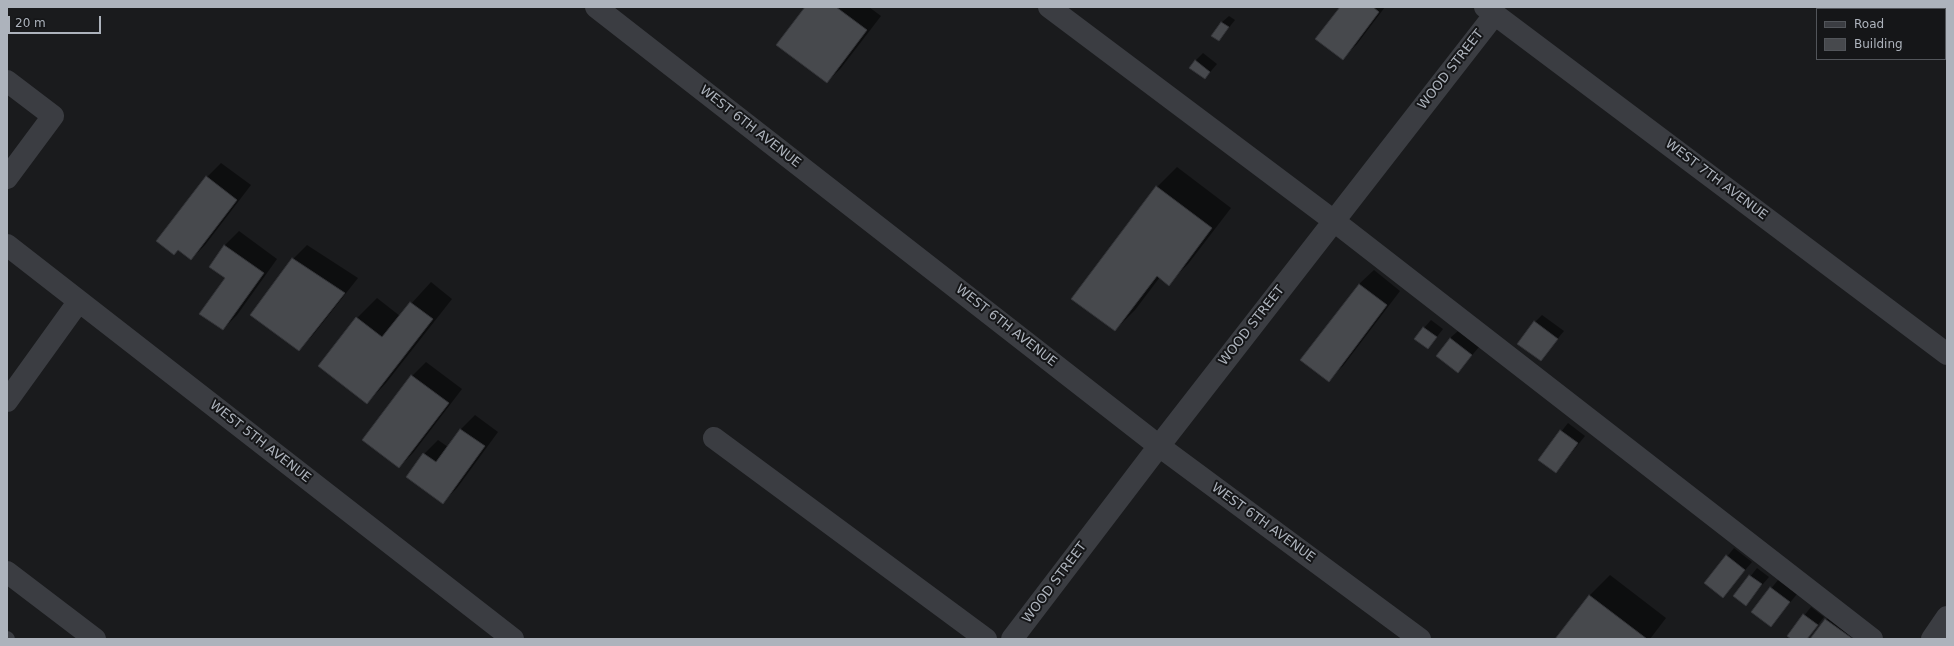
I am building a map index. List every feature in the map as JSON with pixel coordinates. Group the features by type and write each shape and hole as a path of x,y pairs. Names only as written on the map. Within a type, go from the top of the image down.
{"street":[{"name":"WEST 6TH AVENUE","path":"596,7 1159,446 1420,639"},
{"path":"1049,7 1334,221 1872,639"},
{"name":"WOOD STREET","path":"1012,639 1159,446 1334,221 1490,11"},
{"name":"WEST 7TH AVENUE","path":"1490,11 1947,354"},
{"path":"7,80 53,116 7,178"},
{"name":"WEST 5TH AVENUE","path":"7,245 513,639"},
{"path":"7,401 79,301"},
{"path":"714,438 986,639"},
{"path":"7,572 95,639"},
{"path":"1932,639 1947,617"}],"building":[{"path":"805,7 836,7 867,30 827,83 776,45"},
{"path":"1340,7 1373,7 1379,12 1343,60 1315,39"},
{"path":"1221,22 1229,27 1219,41 1211,36"},
{"path":"1195,60 1210,72 1205,79 1189,68"},
{"path":"206,176 237,200 191,260 178,250 174,255 156,241"},
{"path":"1156,186 1212,228 1169,286 1157,276 1115,331 1071,299"},
{"path":"224,245 264,273 223,330 199,314 225,278 209,267"},
{"path":"292,258 345,293 299,351 250,315"},
{"path":"1359,284 1387,305 1329,382 1300,360"},
{"path":"410,302 433,319 367,404 318,366 356,317 382,337"},
{"path":"1534,321 1558,339 1541,361 1517,344"},
{"path":"1423,327 1437,337 1428,349 1414,339"},
{"path":"1450,338 1472,355 1458,373 1436,356"},
{"path":"411,375 449,403 399,468 362,440"},
{"path":"460,429 485,446 443,504 406,477 423,453 436,462"},
{"path":"1560,430 1578,443 1556,473 1538,460"},
{"path":"1726,555 1745,570 1723,598 1704,583"},
{"path":"1749,575 1762,584 1746,606 1733,596"},
{"path":"1770,587 1790,602 1771,627 1751,612"},
{"path":"1589,595 1647,639 1555,639"},
{"path":"1803,614 1818,625 1807,639 1791,639 1787,636"},
{"path":"1825,619 1853,639 1810,639"}]}
